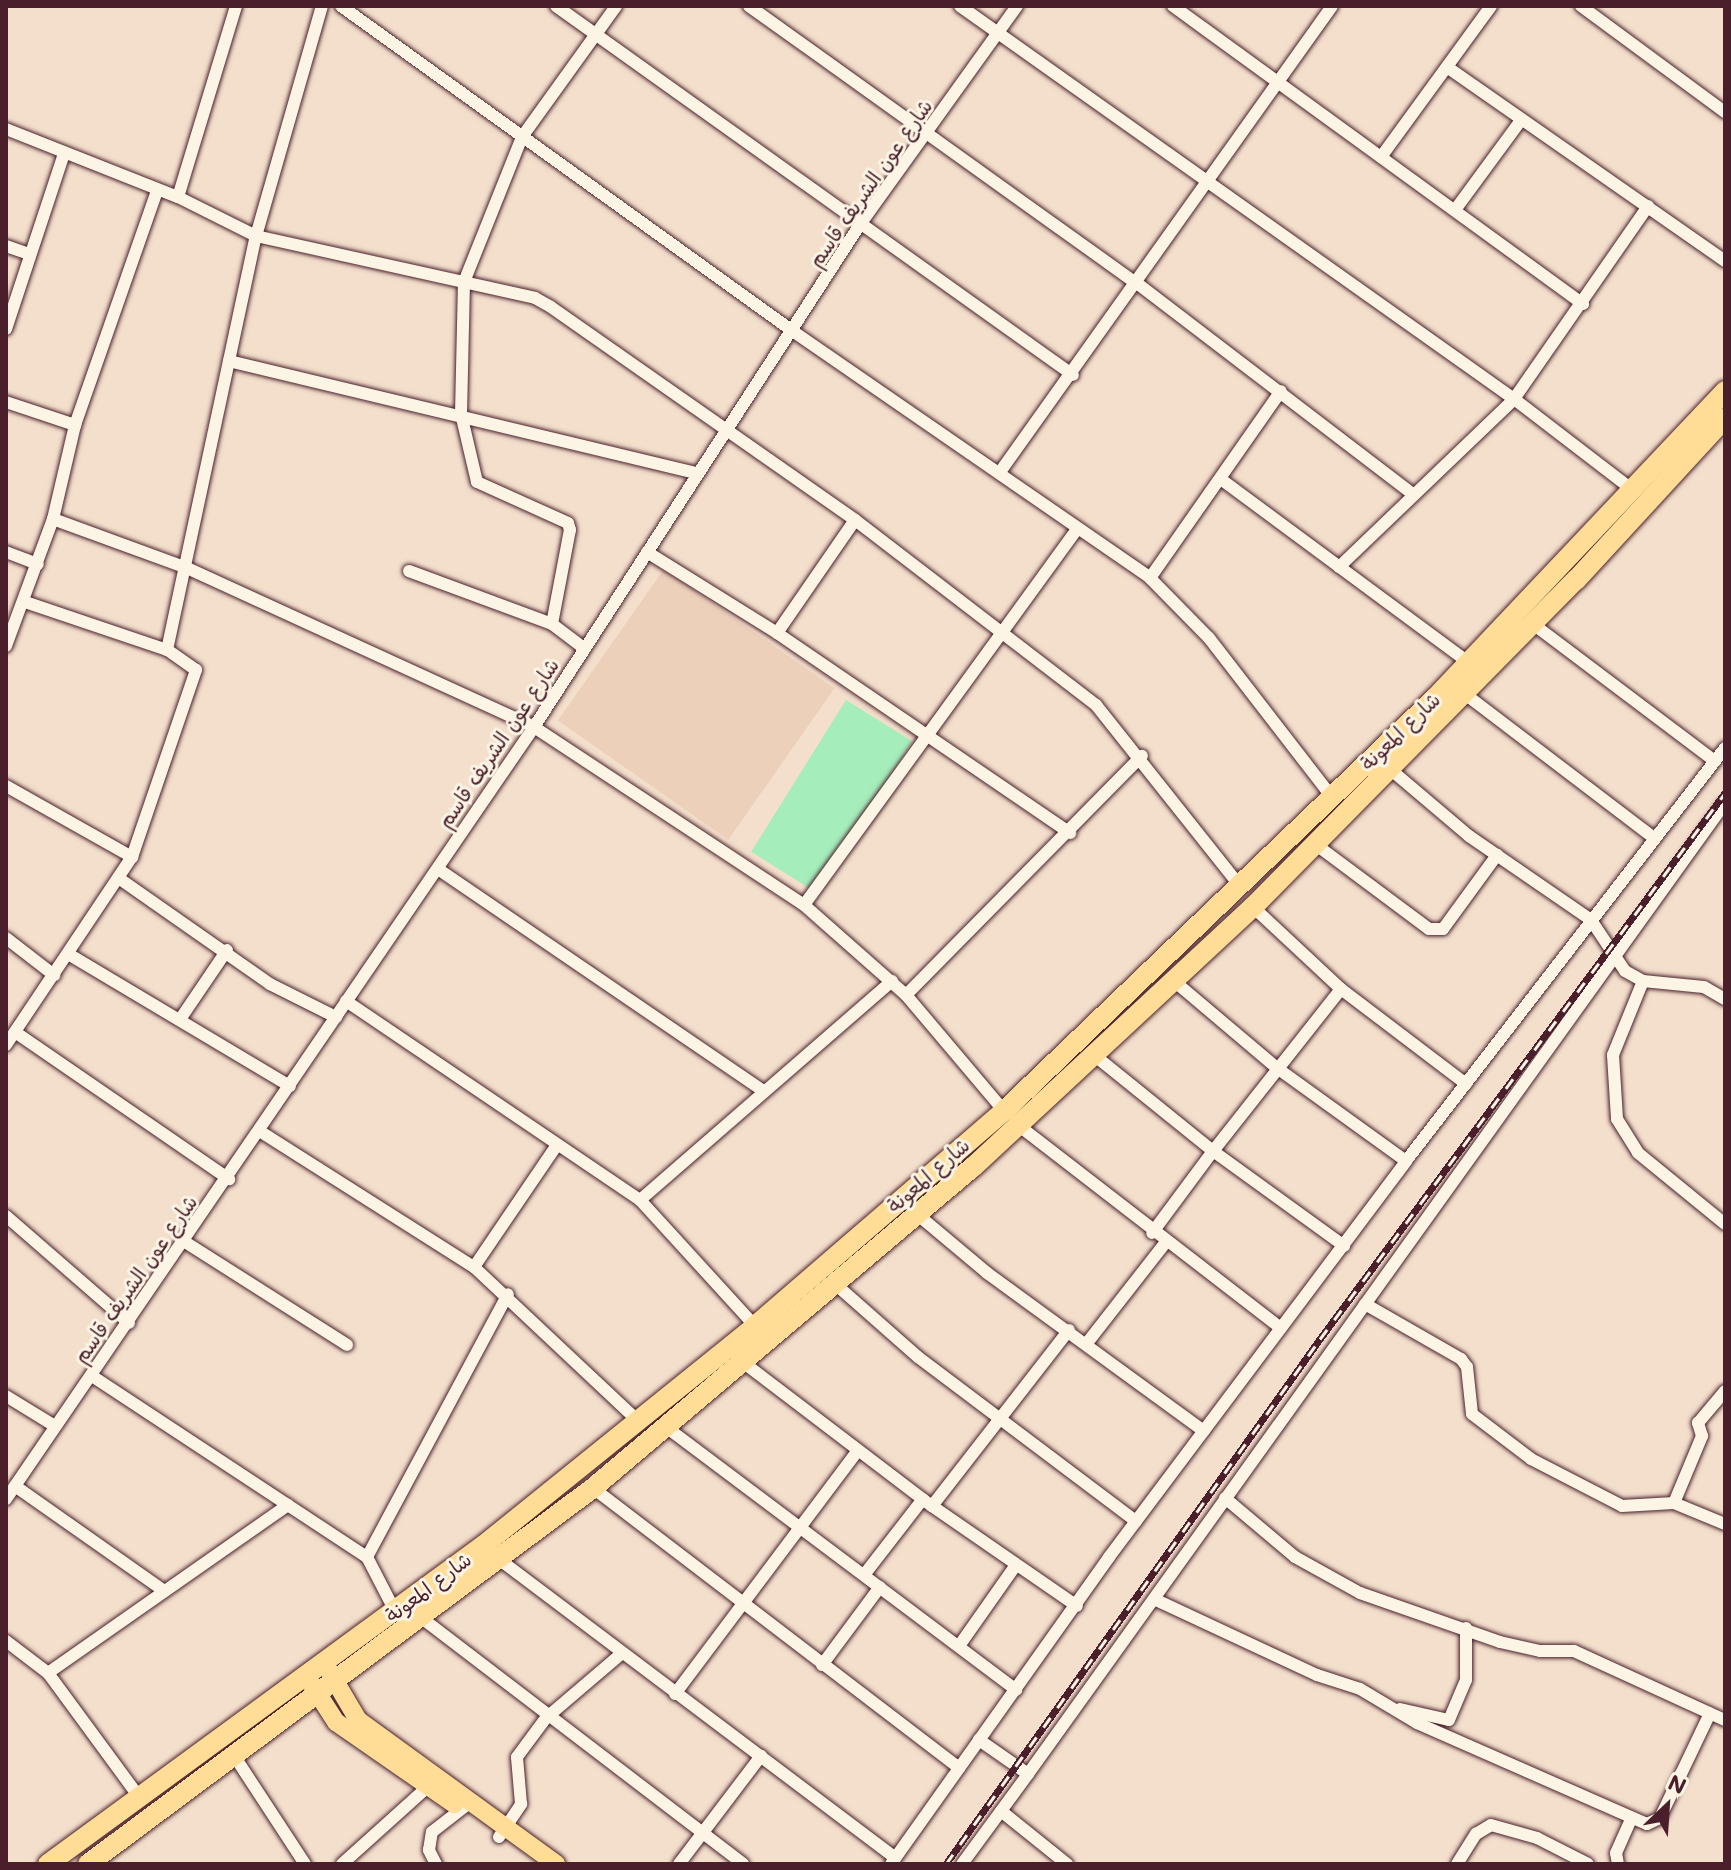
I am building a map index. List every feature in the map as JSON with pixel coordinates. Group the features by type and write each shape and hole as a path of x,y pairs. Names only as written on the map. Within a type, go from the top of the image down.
{"highway":[{"name":"شارع المعونة","path":"88,1864 423,1619 593,1488 918,1215 1240,886 1469,663 1725,391"},
{"name":"شارع المعونة","path":"48,1864 395,1611 639,1422 1011,1118 1094,1055 1253,907 1465,694 1725,418"}],"main road":[{"path":"325,1664 336,1722 556,1864"},
{"path":"307,1677 328,1689"},
{"path":"503,1832 537,1864"}],"street":[{"path":"178,197 236,6"},
{"path":"167,650 256,236 322,6"},
{"path":"341,6 794,332 1150,578 1209,638 1332,797"},
{"path":"556,6 859,226 1073,375"},
{"path":"552,624 568,523 477,482 461,414 464,282 522,137 616,6"},
{"path":"749,6 1138,284 1414,495"},
{"path":"960,6 1514,399 1634,491"},
{"name":"شارع عون الشريف قاسم","path":"6,1499 229,1179 346,1001 534,727 725,430 794,332 859,226 929,135 1017,6"},
{"path":"1173,6 1583,304"},
{"path":"1000,472 1138,284 1332,6"},
{"path":"1381,157 1491,6"},
{"path":"1581,6 1725,112"},
{"path":"1447,67 1725,261"},
{"path":"1455,210 1521,120"},
{"path":"6,129 178,197 256,236 535,298 551,307 855,520 1106,713 1240,886"},
{"path":"6,329 64,154"},
{"path":"6,646 25,602 53,519 75,425 157,191"},
{"path":"1339,567 1514,399 1583,304 1648,206"},
{"path":"6,246 29,254"},
{"path":"229,361 461,414 697,473"},
{"path":"1150,578 1222,480 1281,391"},
{"path":"6,402 75,425"},
{"path":"1222,480 1469,663"},
{"path":"53,519 187,568 534,727 804,905 906,995 1011,1118 1152,1233 1281,1328"},
{"path":"777,633 855,520"},
{"path":"804,905 1077,529"},
{"path":"6,552 38,564"},
{"path":"647,552 777,633 1070,833"},
{"path":"409,571 552,624 585,649"},
{"path":"6,1045 70,955 132,857 195,677 192,664 167,650 25,602"},
{"path":"1533,624 1715,761"},
{"path":"1465,694 1654,838"},
{"path":"500,1560 621,1654 761,1756 893,1861 1136,1521 1406,1161 1725,748"},
{"path":"906,995 1070,833 1142,756"},
{"path":"1390,769 1497,855 1591,920 1625,971 1643,981 1704,987 1725,999"},
{"path":"6,786 132,857"},
{"path":"962,1864 1725,803"},
{"path":"1315,844 1429,929 1443,929 1497,855"},
{"path":"438,869 762,1090"},
{"path":"120,879 227,950 270,984 336,1017"},
{"path":"1253,907 1341,989 1466,1084"},
{"path":"6,938 54,975"},
{"path":"181,1018 227,950"},
{"path":"70,955 181,1018 290,1086"},
{"path":"640,1200 762,1090 892,981"},
{"path":"1174,981 1277,1068 1406,1161"},
{"path":"1643,981 1613,1055 1617,1119 1638,1153 1725,1224"},
{"path":"1152,1233 1341,989"},
{"path":"346,1001 640,1200 755,1326"},
{"path":"15,1032 229,1179"},
{"path":"1094,1055 1213,1151 1344,1246"},
{"path":"261,1132 474,1267 508,1294 639,1422"},
{"path":"474,1267 557,1145"},
{"path":"918,1215 1204,1431"},
{"path":"6,1216 129,1323"},
{"path":"185,1242 347,1345"},
{"path":"1087,1343 1165,1243"},
{"path":"834,1283 918,1357 1004,1418 1136,1521"},
{"path":"367,1557 508,1294"},
{"path":"1365,1304 1461,1359 1472,1414 1515,1448 1622,1506 1674,1503 1725,1524"},
{"path":"864,1575 1004,1418 1069,1330"},
{"path":"744,1363 928,1502 1077,1606"},
{"path":"92,1376 367,1557 395,1611"},
{"path":"1674,1503 1702,1436 1698,1423 1725,1391"},
{"path":"6,1396 55,1426"},
{"path":"666,1427 1016,1690"},
{"path":"675,1694 858,1450"},
{"path":"15,1486 163,1590"},
{"path":"593,1488 740,1605 959,1768"},
{"path":"1225,1498 1295,1557 1339,1582 1540,1651 1574,1651 1725,1720"},
{"path":"48,1673 288,1505"},
{"path":"959,1646 1016,1565"},
{"path":"822,1665 880,1587"},
{"path":"1154,1599 1317,1675 1360,1689 1389,1707 1631,1820 1647,1824 1660,1818 1710,1713"},
{"path":"423,1619 546,1718 743,1864"},
{"path":"1389,1707 1449,1720 1466,1680 1466,1628"},
{"path":"6,1641 48,1673 139,1797"},
{"path":"503,1832 521,1804 517,1757 546,1718 621,1654"},
{"path":"979,1740 1028,1774"},
{"path":"679,1864 761,1756"},
{"path":"235,1757 305,1864"},
{"path":"342,1864 433,1782"},
{"path":"436,1864 429,1850 432,1832 466,1806"},
{"path":"1001,1811 1067,1864"},
{"path":"1618,1864 1616,1853 1631,1820"},
{"path":"1457,1864 1476,1834 1491,1825 1537,1838 1588,1864"}],"shaded area":[{"path":"664,569 834,688 728,840 558,721"}],"green space":[{"path":"846,700 912,741 817,893 751,852"}],"railway":[{"path":"946,1864 1320,1339 1725,793"}]}
